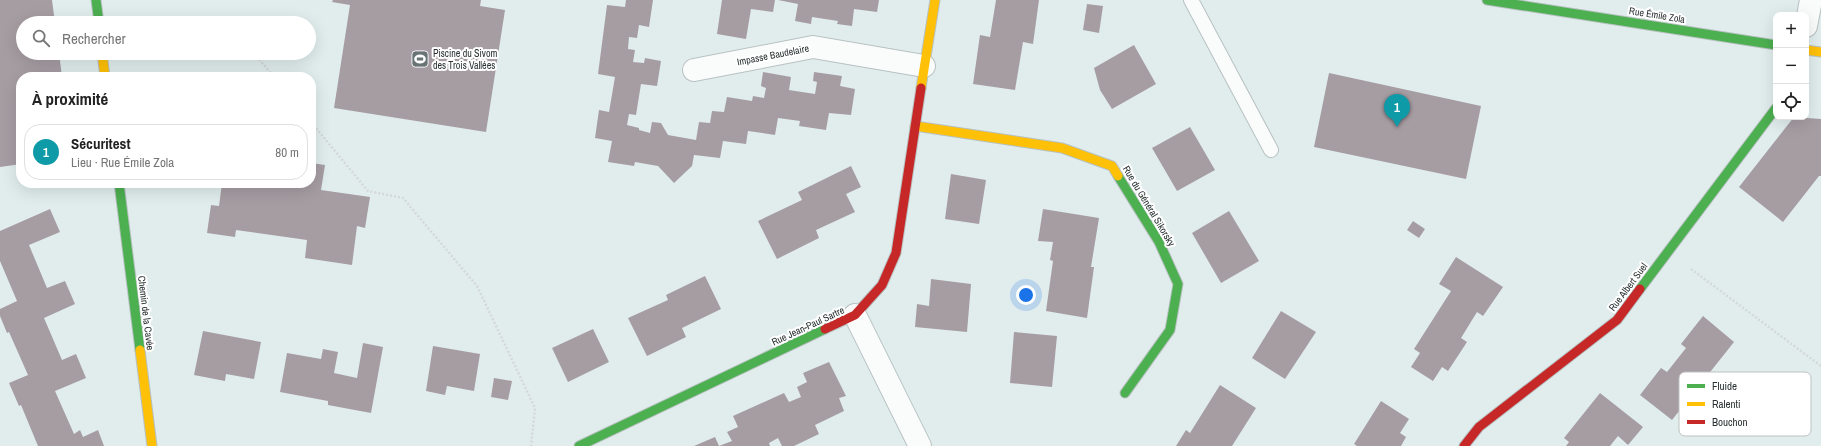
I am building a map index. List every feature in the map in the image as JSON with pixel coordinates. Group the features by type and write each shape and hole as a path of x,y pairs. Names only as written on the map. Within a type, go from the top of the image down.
{"street":[{"path":"96,0 98,16"},
{"name":"Rue Jean-Paul Sartre","path":"579,446 855,315 882,286 896,253 935,0"},
{"name":"Rue Émile Zola","path":"1487,0 1773,45"},
{"path":"1809,12 1811,0"},
{"name":"Impasse Baudelaire","path":"694,70 813,47 924,66"},
{"path":"1809,50 1821,52"},
{"path":"103,60 104,72"},
{"name":"Rue Albert Suel","path":"1464,446 1479,427 1617,320 1773,112"},
{"name":"Rue du Général Sikorsky","path":"915,126 1062,148 1112,166 1159,242 1178,284 1170,330 1125,393"},
{"name":"Chemin de la Cavée","path":"119,188 152,446"},
{"path":"855,315 920,446"}],"lane":[{"path":"1191,0 1271,150"}],"path":[{"path":"260,60 270,72"},
{"path":"316,128 368,191 403,198 477,286 535,408 530,446"},
{"path":"1668,252 1821,366"}],"building":[{"path":"0,0 52,0 54,16 16,16 16,60 60,60 61,72 16,72 16,165 0,167"},
{"name":"Piscine du Sivom des Trois Vallées","path":"333,0 481,0 480,6 505,10 486,132 334,108 350,5 332,2"},
{"path":"626,0 653,0 649,27 639,25 637,38 629,37 628,49 635,50 633,62 644,63 645,58 661,61 657,86 641,84 636,115 629,114 627,125 650,133 652,122 661,123 668,135 696,140 699,122 710,123 712,111 724,112 727,97 752,101 753,96 764,98 766,88 761,86 763,72 791,77 789,90 815,94 817,82 813,81 814,72 842,76 840,86 855,89 851,115 829,113 826,130 799,126 800,121 778,118 775,135 748,131 746,144 723,141 720,158 694,155 692,166 674,183 658,166 635,162 634,166 608,162 612,141 595,138 599,110 609,112 615,77 598,74 607,5 625,7"},
{"path":"722,0 775,0 773,12 751,9 746,39 717,34"},
{"path":"778,0 879,0 877,12 854,9 852,26 837,24 838,21 812,17 811,24 795,21 798,4"},
{"path":"996,0 1039,0 1033,44 1023,42 1015,90 973,84 980,35 990,37"},
{"path":"1087,4 1103,6 1099,33 1083,30"},
{"path":"1134,45 1156,84 1112,109 1100,90 1094,68"},
{"path":"1329,73 1481,106 1466,179 1314,147"},
{"path":"1809,118 1821,119 1821,176 1819,176 1783,222 1739,187 1792,120 1809,120"},
{"path":"1190,127 1215,170 1177,191 1152,148"},
{"path":"316,164 325,165 321,190 370,197 365,228 357,226 352,265 305,258 307,240 236,230 235,237 207,233 211,205 219,206 221,188 316,188"},
{"path":"851,166 861,187 846,194 855,212 816,230 819,238 777,259 758,221 802,200 798,192"},
{"path":"951,174 986,180 979,224 945,219"},
{"path":"50,209 60,232 29,245 47,288 65,281 75,304 44,318 62,360 76,354 86,378 55,391 74,434 80,430 83,437 98,430 104,446 38,446 21,405 19,406 9,383 28,375 9,332 7,333 0,316 0,309 17,301 0,261 0,231"},
{"path":"1043,209 1099,218 1091,267 1094,267 1087,318 1046,311 1053,261 1050,260 1053,242 1038,241"},
{"path":"1229,211 1259,261 1221,283 1192,233"},
{"path":"1413,221 1425,229 1419,238 1407,230"},
{"path":"1456,257 1503,287 1483,316 1477,312 1461,338 1467,342 1448,371 1442,367 1433,381 1411,367 1420,353 1414,349 1451,291 1439,284"},
{"path":"705,276 721,309 682,328 686,337 647,356 628,318 668,300 666,295"},
{"path":"931,279 971,284 967,332 915,327 917,304 929,306"},
{"path":"1281,311 1316,332 1285,379 1252,358"},
{"path":"1703,316 1734,342 1710,372 1679,372 1679,411 1672,420 1640,395 1661,368 1667,372 1686,348 1681,344"},
{"path":"593,329 609,362 568,382 552,348"},
{"path":"203,331 261,342 254,379 226,374 225,381 194,375"},
{"path":"1014,332 1057,336 1052,387 1010,383"},
{"path":"363,343 383,347 371,413 328,405 328,401 280,392 287,353 321,359 323,349 338,352 334,373 357,378"},
{"path":"433,346 480,354 474,391 447,386 445,395 426,391"},
{"path":"829,362 846,396 839,398 844,411 815,425 819,434 794,446 782,446 778,438 769,443 770,446 719,446 732,441 727,432 738,427 733,416 784,393 789,402 801,397 797,387 807,382 803,373"},
{"path":"494,378 512,381 508,400 491,397"},
{"path":"1220,385 1256,408 1232,446 1176,446 1186,430 1190,433"},
{"path":"1600,393 1643,427 1628,445 1618,436 1610,446 1566,446 1569,442 1564,438"},
{"path":"1381,401 1409,419 1400,433 1406,437 1401,446 1357,446 1354,444"},
{"path":"715,437 719,446 694,446"}],"traffic: fast":[{"path":"96,0 98,16"},
{"path":"1487,0 1773,45"},
{"path":"1640,289 1773,112"},
{"path":"1118,176 1159,242 1178,284 1170,330 1125,393"},
{"path":"120,188 140,350"},
{"path":"579,446 825,329"}],"traffic: slow":[{"path":"921,88 935,0"},
{"path":"1809,50 1821,52"},
{"path":"103,60 104,72"},
{"path":"915,126 1062,148 1112,166 1118,176"},
{"path":"140,350 152,446"}],"traffic: jam":[{"path":"825,329 855,315 882,285 896,253 921,88"},
{"path":"1464,446 1479,427 1617,320 1640,289"}],"place":[{"name":"Piscine du Sivom des Trois Vallées","path":"420,59"},
{"name":"Sécuritest","path":"1397,127"}]}
